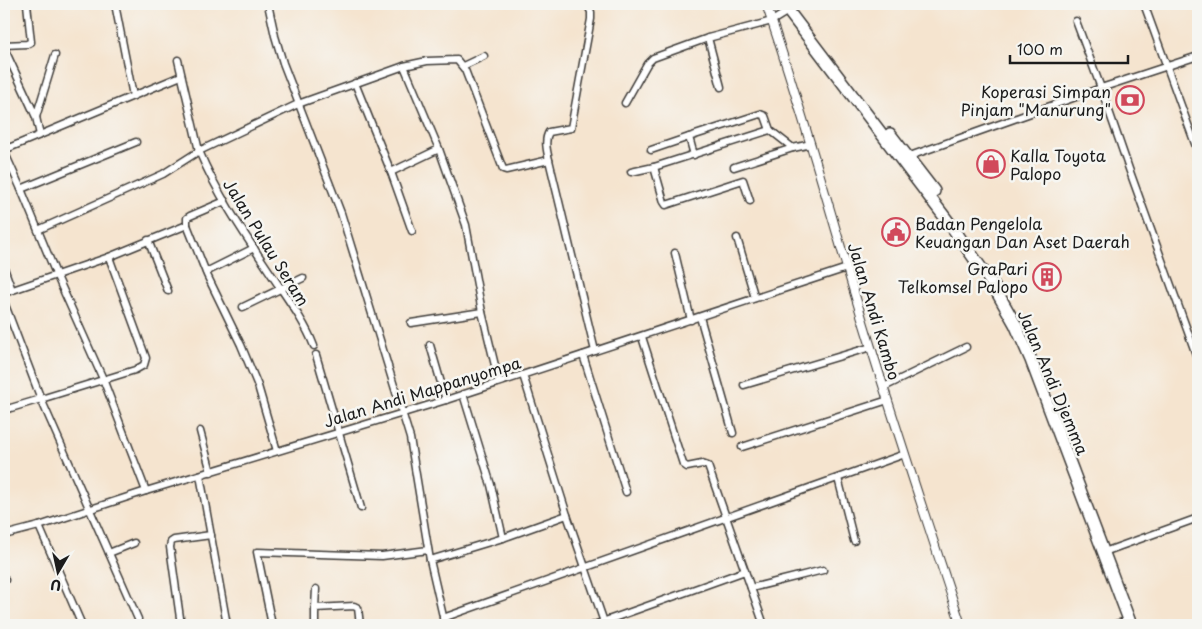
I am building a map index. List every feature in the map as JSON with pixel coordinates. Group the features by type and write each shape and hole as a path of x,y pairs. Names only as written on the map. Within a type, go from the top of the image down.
{"highway":[{"name":"Jalan Andi Djemma","path":"789,7 904,158 993,286 1015,324 1107,550 1133,623"}],"street":[{"path":"27,4 31,42 4,46 36,117 40,135"},
{"path":"115,4 133,96"},
{"path":"268,4 275,36 298,104 341,213 410,438 428,550 445,625"},
{"path":"587,4 591,12 591,19 570,128 550,131 546,143 548,160 595,352"},
{"name":"Jalan Andi Kambo","path":"766,4 811,144 888,400 961,625"},
{"path":"1144,4 1198,152"},
{"path":"625,103 653,58 708,38 772,21 789,7"},
{"path":"1076,21 1198,360"},
{"path":"708,38 721,87"},
{"path":"36,117 55,55"},
{"path":"463,66 484,56"},
{"path":"904,158 1101,88 1198,56"},
{"path":"38,230 154,178 198,151 298,104 404,66 427,61 454,59 463,66 503,169 506,170 548,160"},
{"name":"Jalan Pulau Seram","path":"178,60 198,151 206,168 224,201 281,289 314,346"},
{"path":"404,66 439,149 466,225 482,312 499,382"},
{"path":"146,491 103,379 4,151 181,76"},
{"path":"355,83 391,172 412,231"},
{"path":"651,150 760,114 765,116 770,130 793,148"},
{"path":"631,172 694,155 770,130"},
{"path":"689,137 694,155"},
{"path":"21,189 136,142"},
{"path":"734,167 811,144"},
{"path":"391,172 439,149"},
{"path":"654,167 666,205 743,180 750,201"},
{"path":"224,201 190,216 187,225 206,272 241,345 258,386 277,450"},
{"path":"4,293 108,256 187,225"},
{"path":"737,238 755,298"},
{"path":"148,240 168,291"},
{"path":"206,272 254,248"},
{"path":"675,253 691,320"},
{"path":"4,410 135,370 144,365 146,360 108,256"},
{"path":"4,268 12,290"},
{"name":"Jalan Andi Mappanyompa","path":"4,535 40,526 277,450 446,400 847,268"},
{"path":"243,307 303,278"},
{"path":"4,302 41,399 138,619"},
{"path":"411,322 482,312"},
{"path":"700,317 733,433"},
{"path":"642,336 683,464 687,467 702,464 708,466 728,518 763,625"},
{"path":"430,345 446,400"},
{"path":"744,385 872,347"},
{"path":"884,387 966,347"},
{"path":"316,355 361,508"},
{"path":"583,355 626,492"},
{"path":"523,375 567,515 605,623"},
{"path":"463,394 491,485 503,538"},
{"path":"742,447 888,400"},
{"path":"200,431 211,472"},
{"path":"443,618 905,454"},
{"path":"200,475 227,625"},
{"path":"838,478 854,540"},
{"path":"430,560 503,538 567,515"},
{"path":"1107,550 1198,518"},
{"path":"40,526 81,623"},
{"path":"181,625 170,549 171,542 211,535"},
{"path":"110,553 134,543"},
{"path":"272,625 257,552 382,556 428,550"},
{"path":"751,588 823,570"},
{"path":"594,625 605,623 745,571"},
{"path":"315,625 316,589"},
{"path":"315,608 357,607 360,625"},
{"path":"1113,625 1133,623"}],"place":[{"name":"Koperasi Simpan Pinjam \"Manurung\"","path":"1130,100"},
{"name":"Kalla Toyota Palopo","path":"991,164"},
{"name":"Badan Pengelola Keuangan Dan Aset Daerah","path":"896,232"},
{"name":"GraPari Telkomsel Palopo","path":"1047,277"}]}
